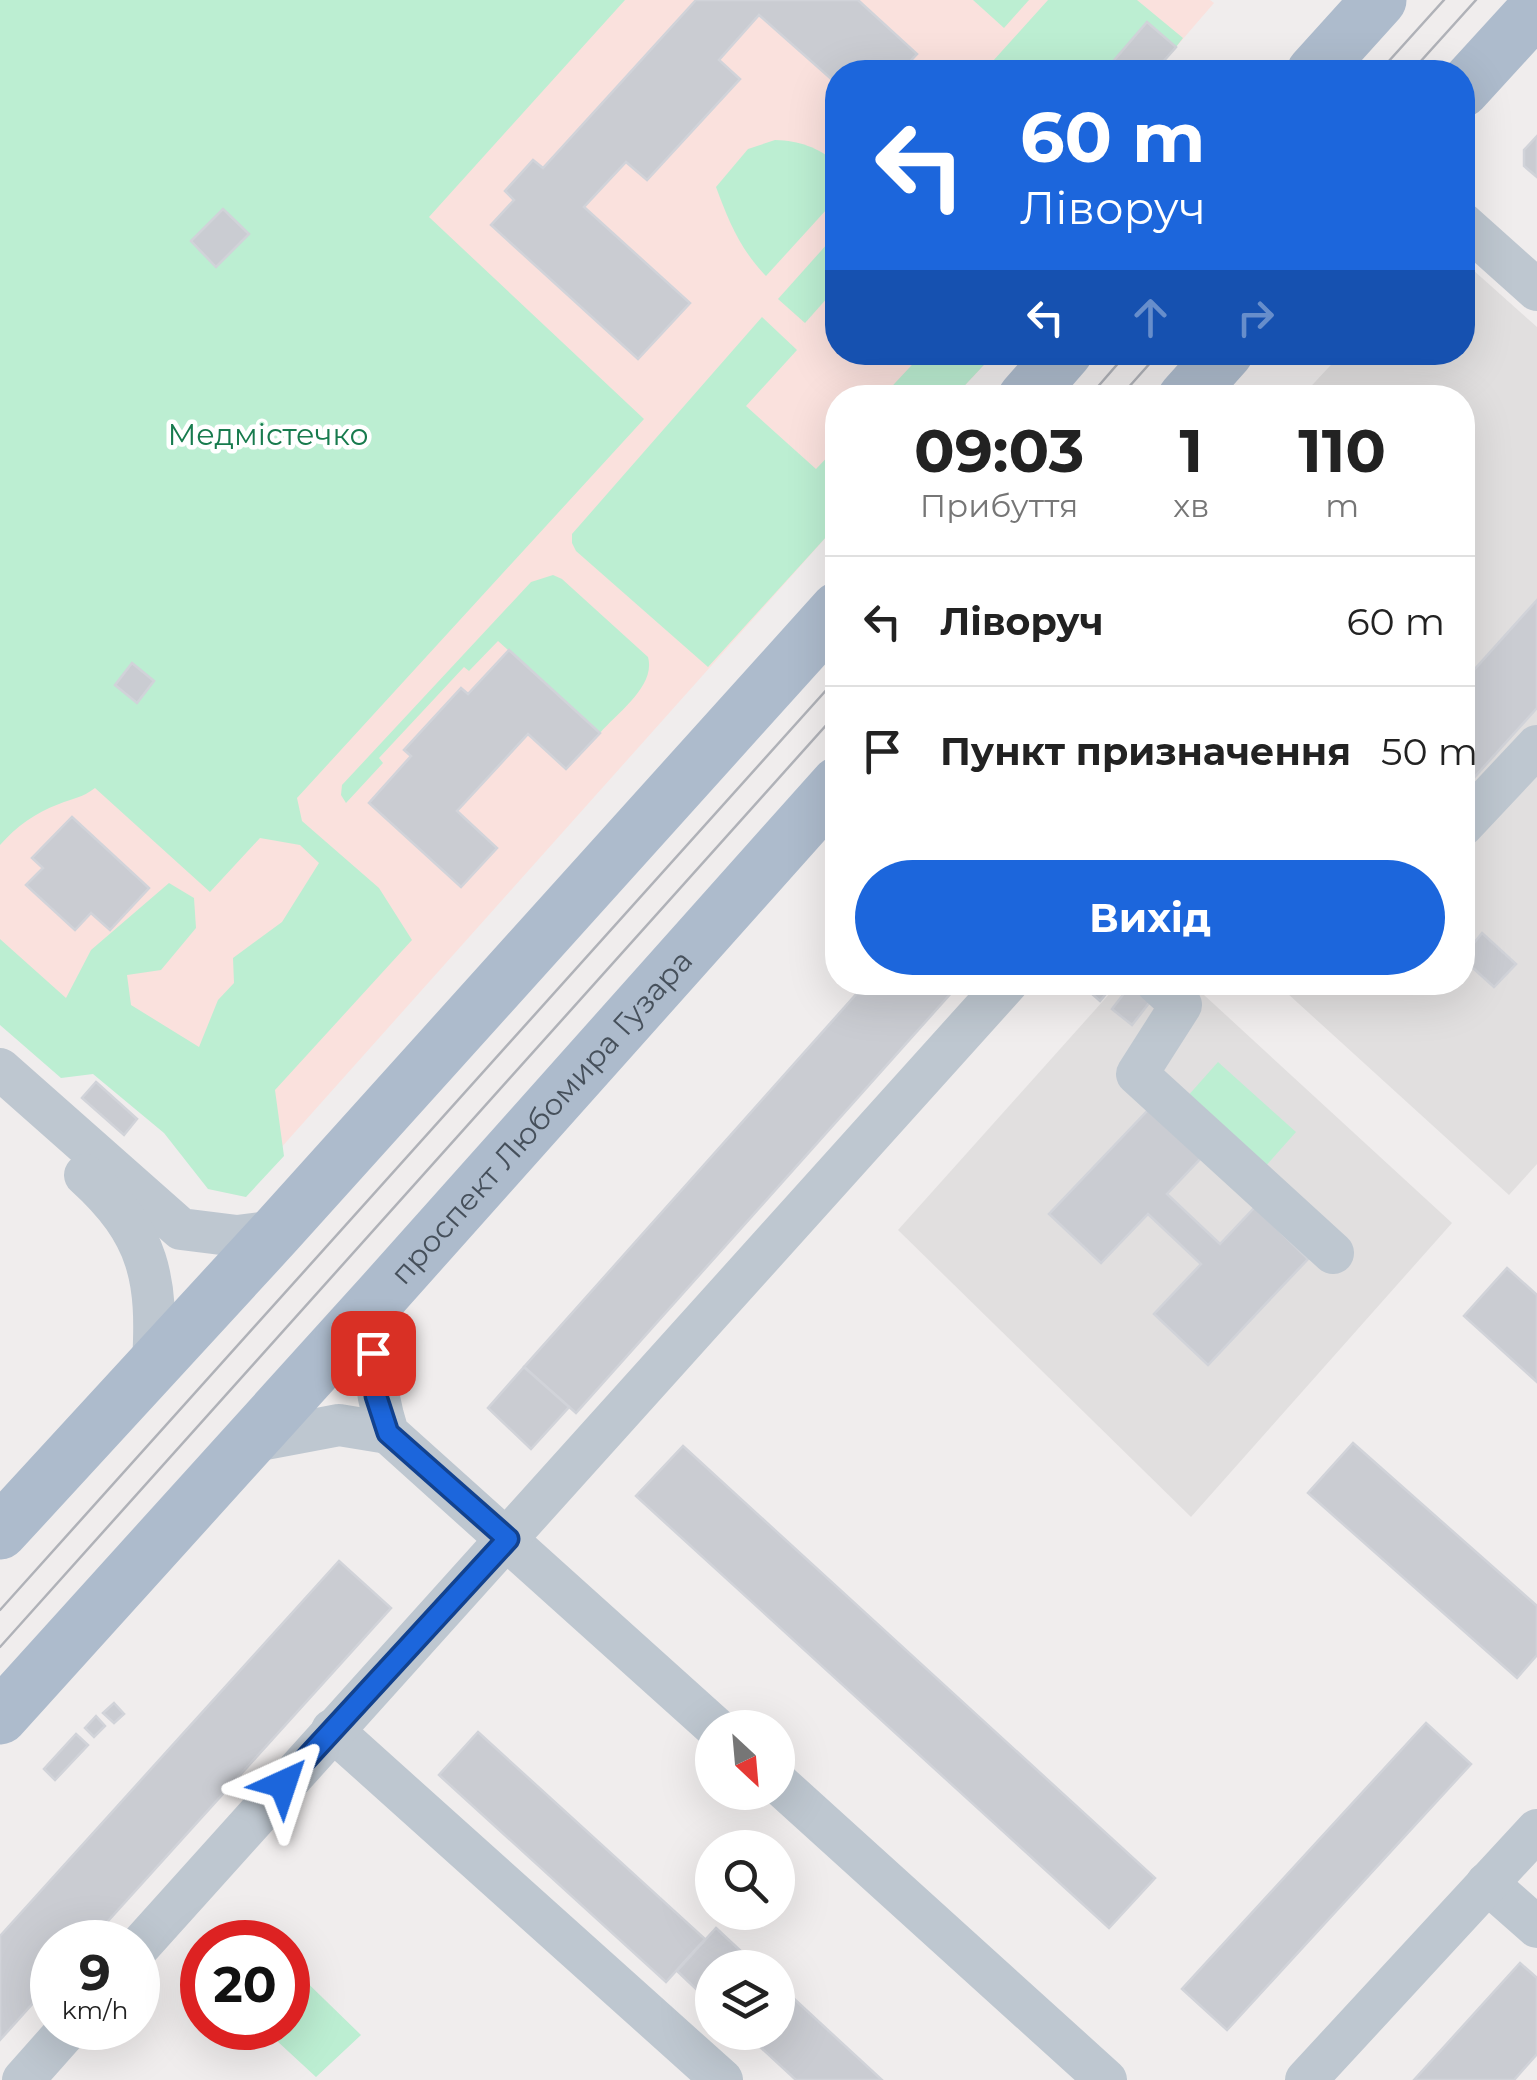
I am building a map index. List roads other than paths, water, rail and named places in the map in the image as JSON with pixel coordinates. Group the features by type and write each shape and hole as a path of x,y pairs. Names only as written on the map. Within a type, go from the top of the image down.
{"main road":[{"path":"1325,60 1378,0"},
{"path":"1475,76 1537,8"},
{"path":"1036,385 1054,365"},
{"path":"1197,385 1214,365"},
{"path":"0,1532 277,1232 825,623"},
{"name":"проспект Любомира Гузара","path":"0,1717 825,799"}],"street":[{"path":"1475,235 1537,290"},
{"path":"1475,812 1537,746"},
{"path":"160,1923 996,995"},
{"path":"1171,995 1182,1005 1137,1074 1333,1252"},
{"path":"0,1069 181,1228 237,1236 277,1232"},
{"path":"0,1097 98,1187 138,1242 150,1264 153,1282 153,1363"},
{"path":"382,1296 373,1353 376,1396 388,1433 696,1710"},
{"path":"249,1442 339,1426 388,1433"},
{"path":"332,1730 722,2080"},
{"path":"795,1799 1083,2073"},
{"path":"1306,2080 1537,1830"},
{"path":"1487,1883 1537,1927"},
{"path":"24,2080 50,2050"}],"tram line":[{"path":"1390,60 1444,0"},
{"path":"1422,60 1476,0"},
{"path":"1099,385 1117,365"},
{"path":"1131,385 1148,365"},
{"path":"0,1610 825,691"},
{"path":"0,1647 825,727"}],"park label":[{"name":"Медмістечко","path":"268,434"}]}
